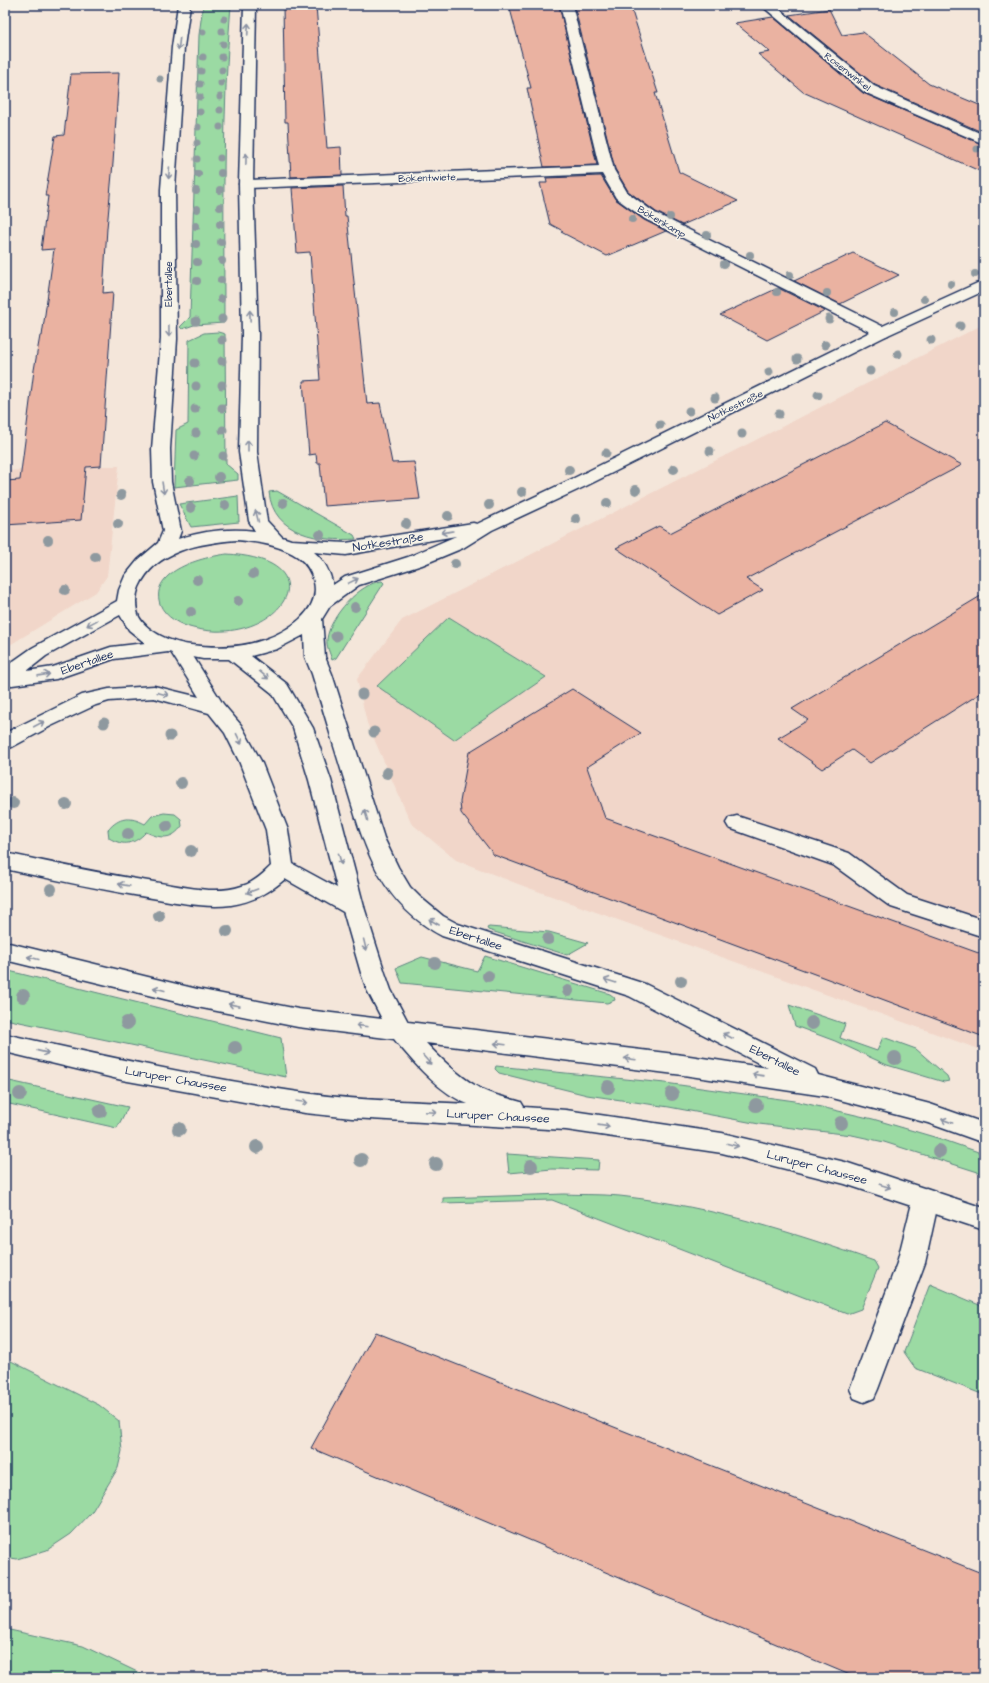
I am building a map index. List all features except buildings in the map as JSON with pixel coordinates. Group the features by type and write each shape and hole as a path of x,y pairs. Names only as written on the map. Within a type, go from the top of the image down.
{"main road":[{"name":"Ebertallee","path":"155,556 167,545 172,531 162,482 161,449 169,339 168,189 178,47 184,5"},
{"path":"250,5 246,184 250,334 248,452 258,521 261,527 282,543"},
{"name":"Bökenkamp","path":"566,5 607,170 621,196 650,216 882,332"},
{"name":"Rosenwinkel","path":"767,5 850,75 870,89 887,98 984,140"},
{"name":"Bökentwiete","path":"246,184 607,170"},
{"name":"Notkestraße","path":"174,648 199,652 232,652 259,647 275,642 296,631 316,610 352,581 415,562 456,544 486,526 580,482 882,332 984,284"},
{"name":"Notkestraße","path":"155,556 180,545 218,536 247,535 282,543 327,549 352,548 486,526"},
{"name":"Ebertallee","path":"282,543 308,557 320,571 325,586 316,610 315,657 322,674 373,838 383,862 396,885 412,905 432,921 450,930 637,990 825,1086"},
{"path":"155,556 132,578 127,591 126,604 130,617 139,629 152,638 174,648 216,708 234,730 250,761 278,830 283,868"},
{"path":"5,677 39,652 126,604"},
{"name":"Ebertallee","path":"5,680 56,673 110,653 174,648"},
{"path":"232,652 259,671 280,689 303,728 320,780 353,907 379,990 401,1031 431,1065 468,1094 501,1106 566,1120"},
{"path":"5,742 89,700 109,695 154,692 216,708"},
{"path":"737,823 841,859 899,901 984,929"},
{"path":"5,861 68,875 153,890 211,898 240,895 263,887 283,868"},
{"path":"283,868 353,907"},
{"path":"5,951 197,998 282,1015 682,1065 825,1086 930,1114 984,1133"},
{"name":"Luruper Chaussee","path":"5,1044 122,1070 305,1103 352,1108 566,1120 722,1143 845,1172 984,1219"},
{"path":"864,1389 911,1263 926,1199"}],"shaded area":[{"path":"984,324 984,1051 526,887 456,860 411,823 367,723 357,679 402,620"},
{"path":"119,466 107,576 96,592 5,648 5,471"}],"green space":[{"path":"203,5 231,5 225,124 224,323 194,325 182,329 180,327 190,317 199,35"},
{"path":"218,332 225,334 226,464 238,474 238,480 174,487 176,430 188,424 189,340 204,333"},
{"path":"277,491 354,535 356,539 342,540 314,537 289,527 279,518 272,506 269,492"},
{"path":"238,496 239,522 191,527 179,504"},
{"path":"227,554 261,560 281,571 288,586 284,601 270,615 250,626 223,631 188,627 169,617 162,609 160,604 159,592 163,582 170,574 193,562"},
{"path":"382,581 384,583 336,658 332,660 327,639 329,630 340,611 356,594 373,583"},
{"path":"449,617 546,677 454,740 377,686"},
{"path":"164,813 175,814 181,819 182,826 178,831 170,836 161,837 146,832 138,839 129,843 120,843 109,838 108,830 116,822 130,819 140,821 145,824 152,816"},
{"path":"487,928 549,932 588,943 567,955 488,930"},
{"path":"485,956 610,994 615,1000 607,1003 402,983 396,968 422,957 477,971"},
{"path":"5,970 281,1038 286,1077 5,1019"},
{"path":"789,1005 845,1024 840,1038 877,1051 883,1037 916,1049 947,1076 949,1081 944,1082 887,1065 835,1041 795,1026"},
{"path":"496,1066 665,1083 795,1101 873,1119 941,1139 984,1154 984,1174 884,1142 852,1135 759,1124 669,1107 587,1095 499,1073 495,1069"},
{"path":"5,1080 128,1107 117,1128 5,1103"},
{"path":"507,1154 599,1160 598,1170 552,1169 509,1173"},
{"path":"564,1194 628,1197 659,1201 722,1214 784,1231 874,1261 878,1268 861,1309 847,1314 552,1200 443,1203 443,1198"},
{"path":"930,1284 984,1307 984,1395 915,1368 904,1352"},
{"path":"5,1358 99,1405 119,1421 122,1451 118,1468 91,1513 71,1534 47,1550 17,1559 5,1557"},
{"path":"5,1629 83,1646 150,1678 5,1678"}]}
